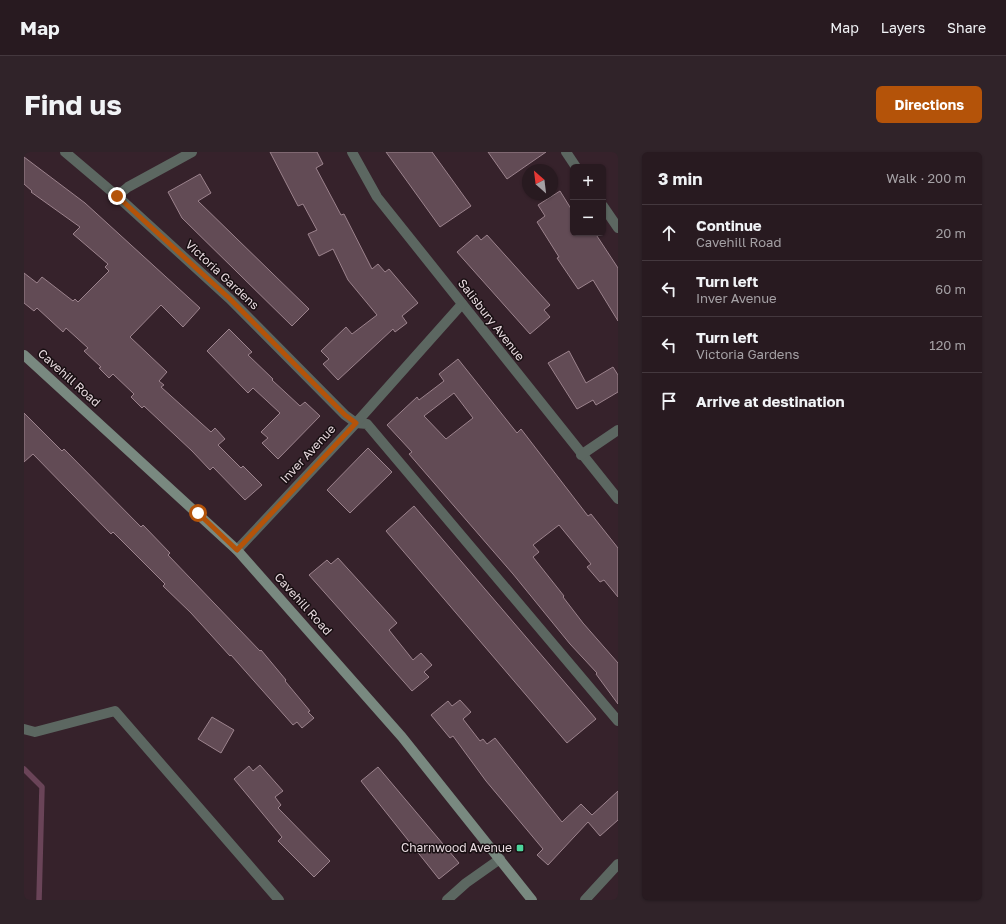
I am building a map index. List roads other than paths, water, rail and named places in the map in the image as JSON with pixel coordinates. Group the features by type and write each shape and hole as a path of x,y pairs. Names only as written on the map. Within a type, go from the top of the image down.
{"main road":[{"name":"Cavehill Road","path":"24,355 237,550 402,737 532,900"}],"street":[{"name":"Victoria Gardens","path":"64,152 117,196 230,299 345,415 356,423 368,424 618,721"},
{"path":"117,196 128,186 192,152"},
{"name":"Salisbury Avenue","path":"352,152 377,197 581,455 618,499"},
{"path":"566,152 574,164"},
{"path":"606,210 618,228"},
{"name":"Inver Avenue","path":"237,550 356,423 462,304"},
{"path":"581,455 618,430"},
{"path":"24,729 35,732 115,711 279,900"},
{"path":"447,900 466,883 500,859"},
{"path":"585,900 618,864"}],"waterway":[{"path":"24,769 42,787 39,900"}],"place":[{"name":"Charnwood Avenue","path":"520,848"}]}
